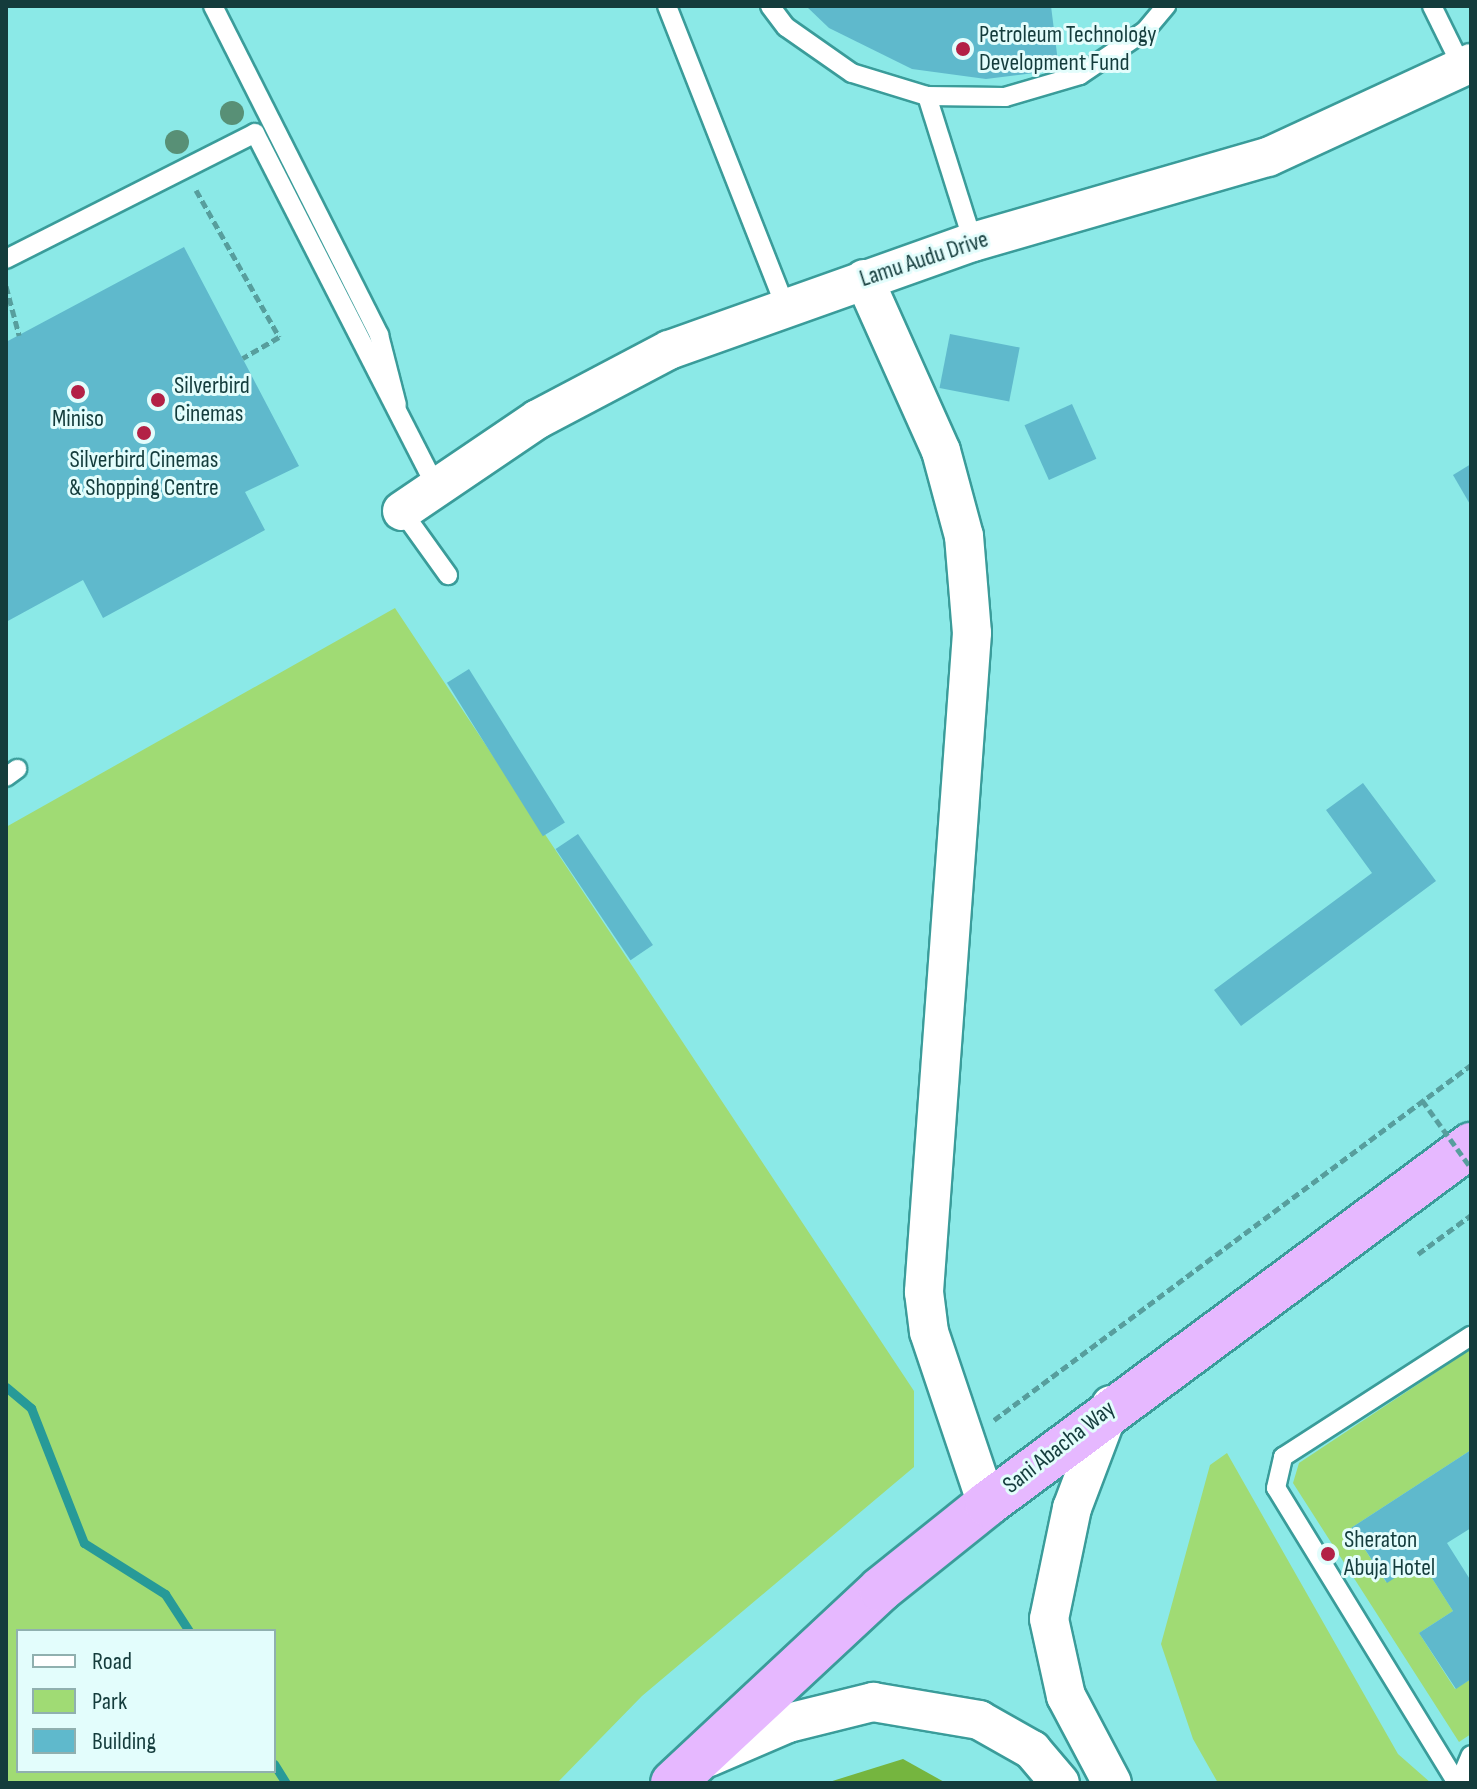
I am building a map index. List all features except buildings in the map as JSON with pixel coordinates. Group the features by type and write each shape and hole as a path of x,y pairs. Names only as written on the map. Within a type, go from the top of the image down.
{"highway":[{"name":"Sani Abacha Way","path":"684,1773 881,1589 987,1504 1112,1405 1471,1145"}],"street":[{"name":"Lamu Audu Drive","path":"402,511 538,419 669,350 785,306 973,242 1268,157 1467,65"},
{"path":"864,279 941,451 964,536 972,633 924,1292 929,1332 987,1504"},
{"path":"1112,1405 1072,1508 1049,1619 1066,1696 1112,1783"},
{"path":"684,1773 788,1723 873,1702 979,1720 1032,1750 1060,1783"}],"lane":[{"path":"213,6 379,335 405,439"},
{"path":"667,6 785,306"},
{"path":"770,6 786,27 852,73 927,96 1005,97 1080,75 1145,31 1166,6"},
{"path":"1432,6 1467,65"},
{"path":"927,96 973,242"},
{"path":"6,259 255,133 405,439 436,487"},
{"path":"402,511 448,575"},
{"path":"1458,1783 1276,1488 1283,1457 1471,1336"},
{"path":"1458,1783 1471,1755"}],"path":[{"path":"184,168 279,337 243,358"},
{"path":"6,286 19,335"},
{"path":"966,1441 1471,1065"},
{"path":"1422,1100 1471,1168"},
{"path":"1418,1254 1471,1215"}],"green space":[{"path":"395,608 914,1391 914,1467 642,1696 557,1783 6,1783 6,827"},
{"path":"1471,1349 1471,1450 1351,1528 1386,1582 1421,1561 1453,1611 1419,1633 1455,1689 1471,1679 1471,1734 1459,1742 1293,1483 1299,1463"},
{"path":"1227,1453 1398,1754 1431,1783 1218,1783 1193,1739 1161,1644 1210,1465"},
{"path":"903,1759 946,1783 826,1783"}],"waterway":[{"path":"6,1387 31,1408 84,1543 165,1594 188,1629"},
{"path":"276,1767 286,1783"}],"place":[{"name":"Petroleum Technology Development Fund","path":"963,49"},
{"name":"Miniso","path":"78,392"},
{"name":"Silverbird Cinemas","path":"158,400"},
{"name":"Silverbird Cinemas & Shopping Centre","path":"144,433"},
{"name":"Sheraton Abuja Hotel","path":"1328,1554"}]}
